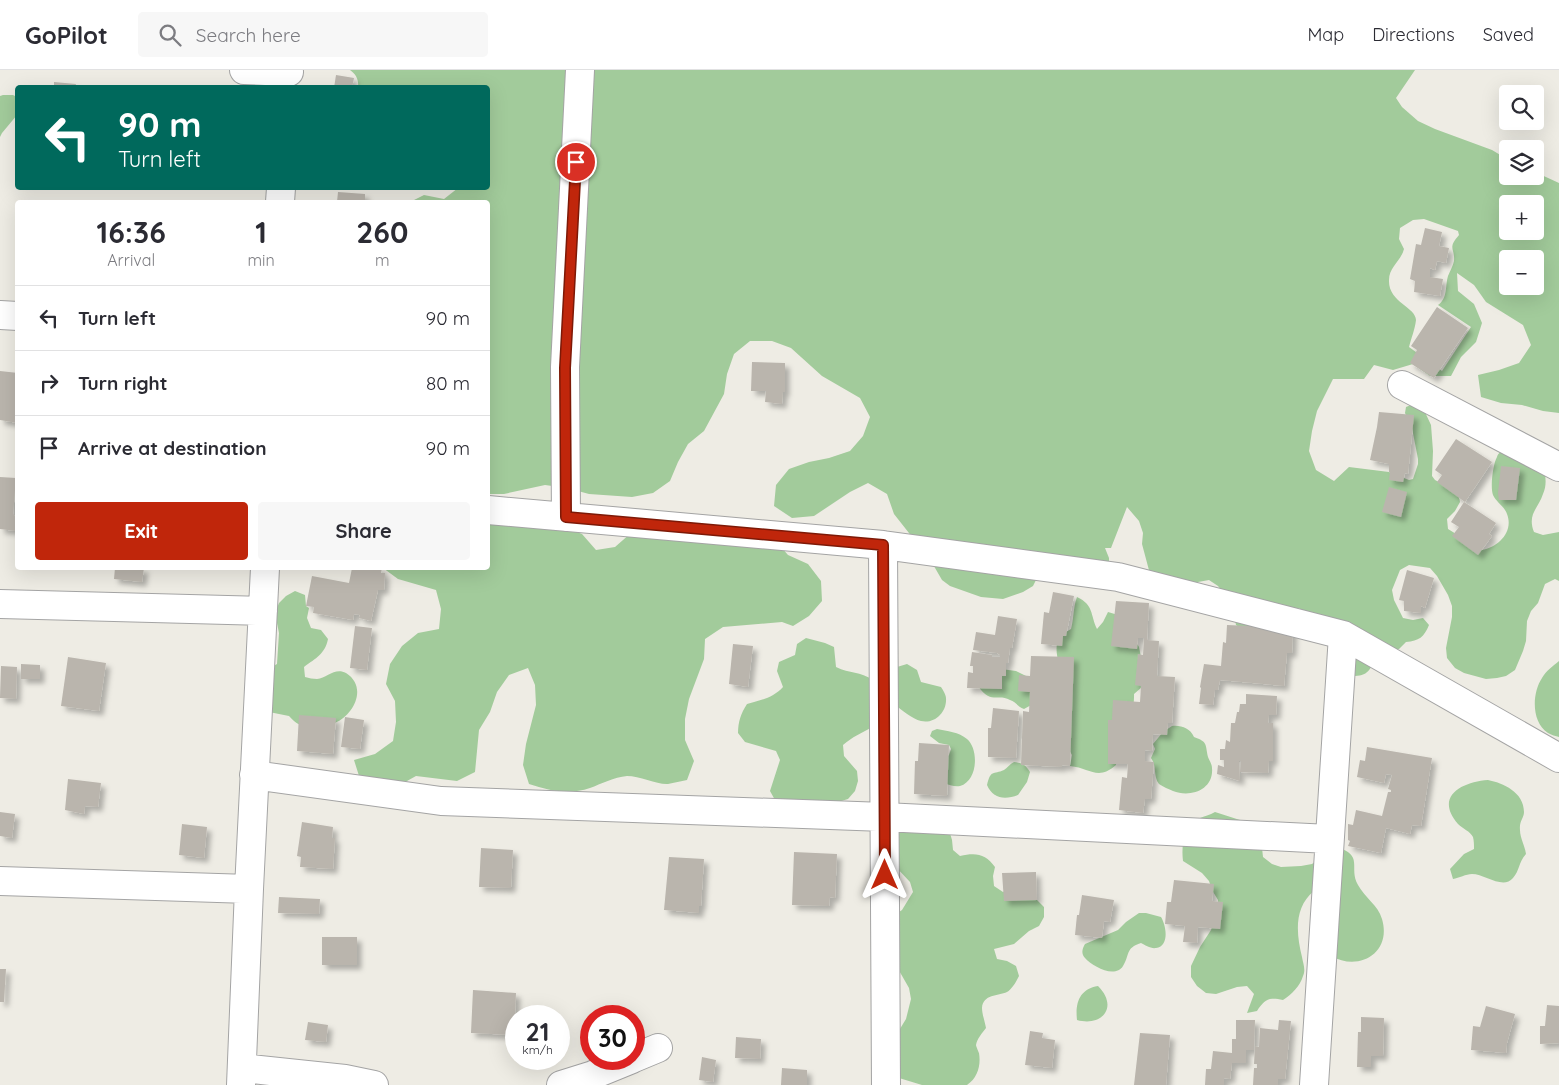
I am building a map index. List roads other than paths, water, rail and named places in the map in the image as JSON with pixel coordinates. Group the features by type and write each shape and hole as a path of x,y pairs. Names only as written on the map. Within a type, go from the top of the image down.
{"street":[{"path":"244,70 288,77"},
{"path":"566,517 565,368 580,70"},
{"path":"0,315 15,316"},
{"path":"1402,385 1559,468"},
{"path":"490,510 883,545 1118,577 1343,635 1559,758"},
{"path":"883,545 886,1085"},
{"path":"265,570 254,775 242,1077 345,1079 374,1085"},
{"path":"0,604 263,611"},
{"path":"1314,1085 1343,635"},
{"path":"254,775 441,801 884,818 1329,839"},
{"path":"0,881 249,889"},
{"path":"562,1085 607,1070"}]}
